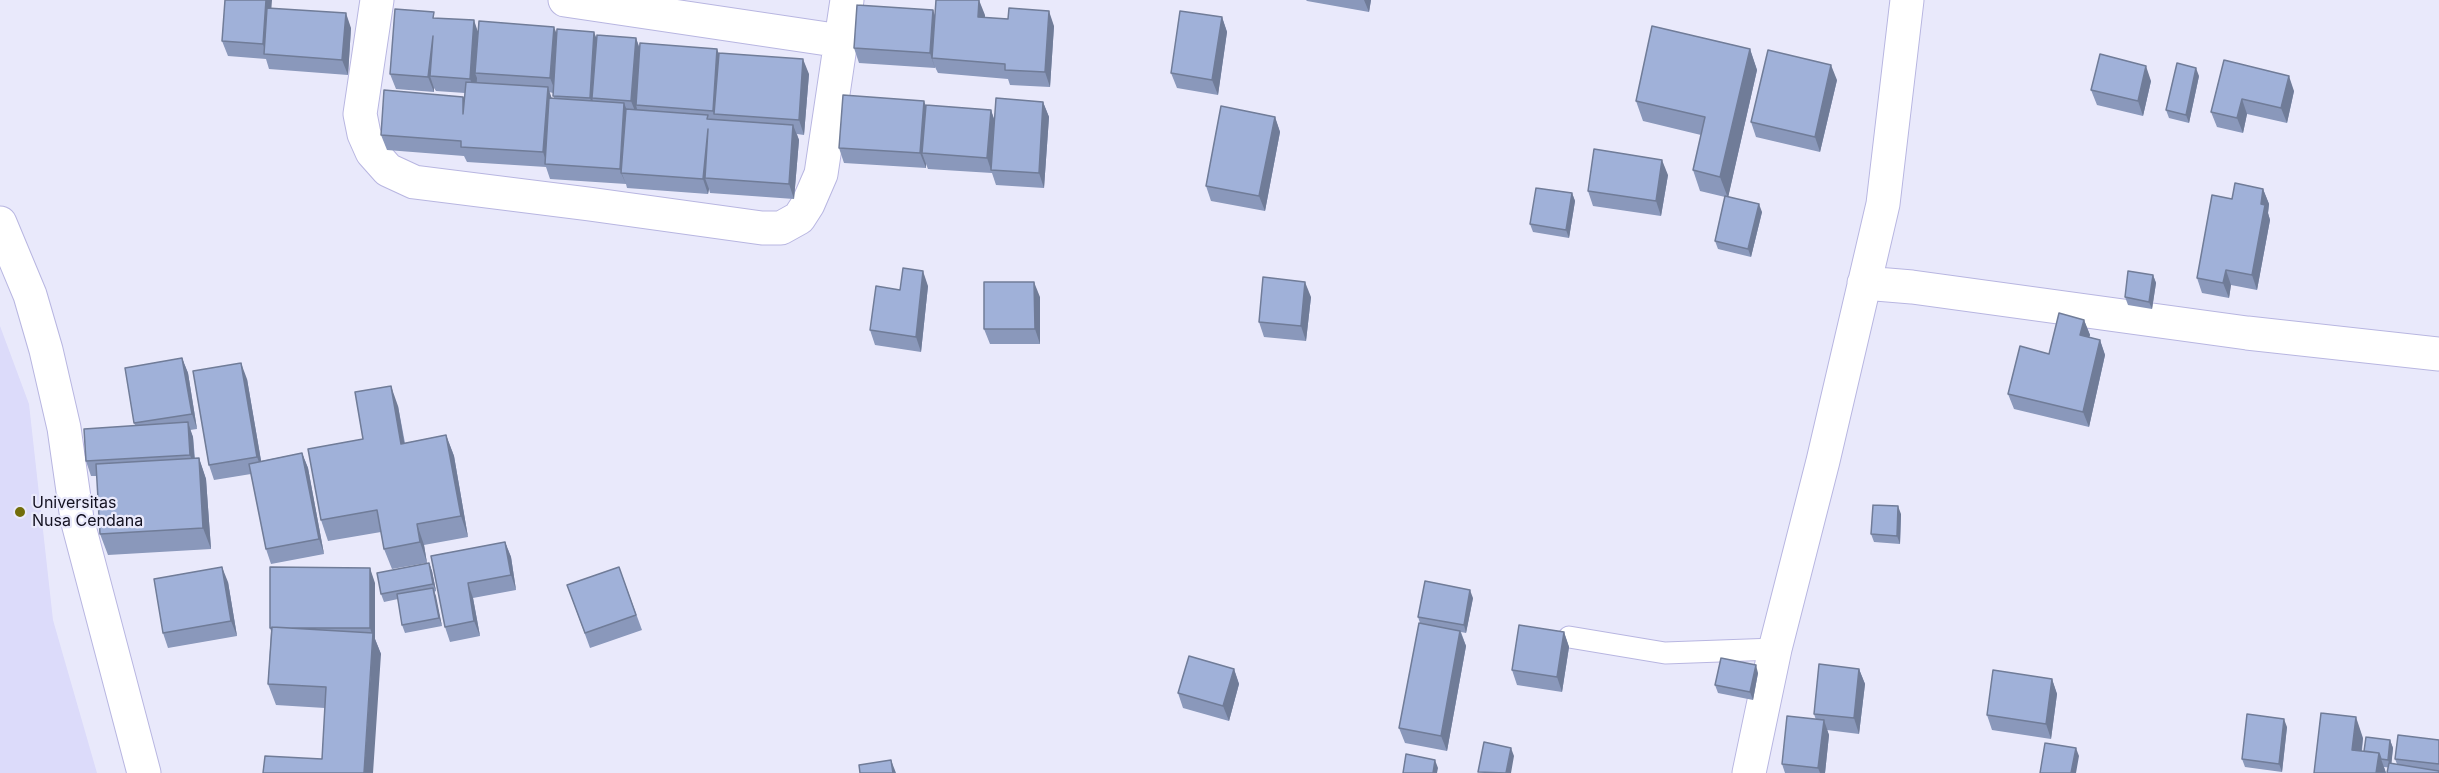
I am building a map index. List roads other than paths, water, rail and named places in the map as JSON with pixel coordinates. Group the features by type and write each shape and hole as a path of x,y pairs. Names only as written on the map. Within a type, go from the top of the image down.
{"street":[{"path":"377,0 360,114 364,134 372,152 388,170 414,182 762,228 782,228 799,218 821,174 847,0"},
{"path":"565,0 841,41"},
{"path":"1749,773 1775,650 1823,461 1882,204 1907,0"},
{"path":"0,223 30,295 46,350 64,428 77,519 144,773"},
{"path":"1864,283 1912,287 2247,333 2439,354"}],"lane":[{"path":"1569,637 1665,652 1775,650"}],"place":[{"name":"Universitas Nusa Cendana","path":"20,512"}]}
